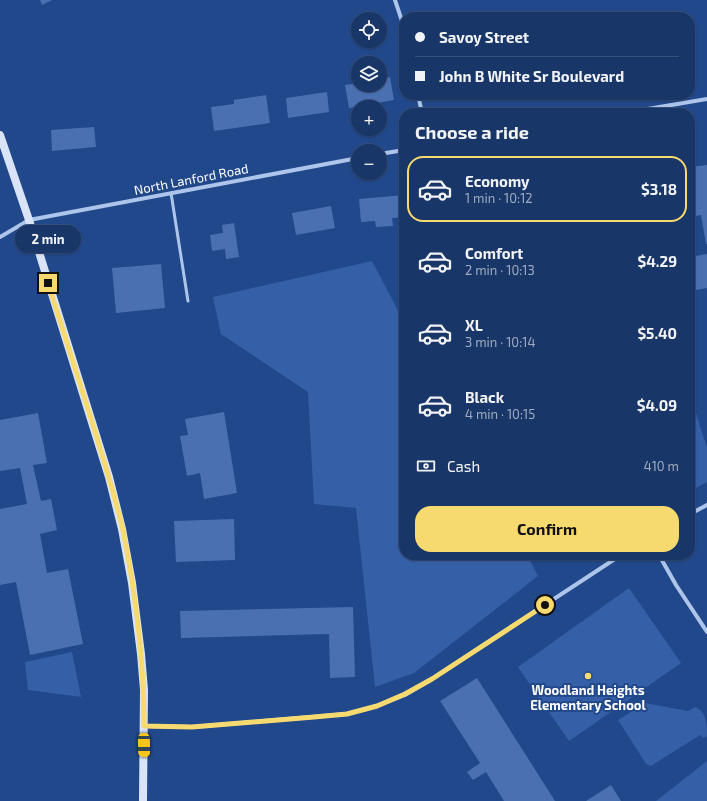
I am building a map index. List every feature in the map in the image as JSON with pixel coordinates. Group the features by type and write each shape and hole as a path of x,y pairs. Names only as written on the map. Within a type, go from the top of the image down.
{"main road":[{"path":"0,135 29,220 109,476 122,529 132,583 144,690 143,801"}],"street":[{"path":"395,0 399,12"},
{"path":"654,108 707,99"},
{"path":"387,153 399,151"},
{"name":"North Lanford Road","path":"0,237 29,220 351,159"},
{"path":"695,511 707,505"},
{"path":"144,726 192,727 314,717 347,714 377,706 405,694 432,679 612,560"},
{"path":"662,560 676,585 707,632"}],"lane":[{"path":"171,193 188,300"}],"shaded area":[{"path":"372,261 399,312 399,560 530,560 538,576 414,673 375,687 356,508 314,504 308,392 221,334 213,297"},
{"path":"695,410 707,448 707,482 695,488"},
{"path":"629,588 681,663 569,741 518,667"},
{"path":"72,652 81,697 28,690 25,662"},
{"path":"645,703 688,711 695,707 699,709 706,719 707,736 703,738 700,735 651,766 646,764 618,720"},
{"path":"707,761 707,801 656,801"}],"building":[{"path":"40,0 52,0 42,5"},
{"path":"390,77 394,100 387,101 387,100 351,100 351,108 349,108 345,85 351,84 351,92 387,92 387,78"},
{"path":"327,92 329,112 288,118 286,98"},
{"path":"266,95 270,123 214,131 211,107 234,104 234,100"},
{"path":"94,127 96,147 52,151 51,130"},
{"path":"707,165 707,244 701,215 695,216 695,166"},
{"path":"399,195 399,217 392,218 393,226 376,227 375,221 361,222 359,199"},
{"path":"331,206 335,228 296,235 292,213"},
{"path":"234,223 239,257 226,259 225,249 212,251 210,235 223,233 222,225"},
{"path":"707,254 707,288 695,290 695,256"},
{"path":"161,264 165,308 116,313 112,268"},
{"path":"224,412 237,493 204,499 200,473 187,476 180,436 188,435 185,419"},
{"path":"38,413 47,463 33,465 41,501 51,499 57,530 40,534 47,573 68,569 83,644 30,655 16,582 0,585 0,509 27,504 20,468 0,471 0,420"},
{"path":"234,519 235,560 176,562 174,521"},
{"path":"353,607 355,677 330,678 329,634 181,638 180,611"},
{"path":"477,678 555,801 504,801 486,772 473,780 467,772 480,763 440,701"},
{"path":"611,785 621,801 586,801"}],"place":[{"name":"Woodland Heights Elementary School","path":"588,676"}],"route":[{"path":"48,283 109,476 122,529 132,583 139,636 144,690 144,726 192,727 314,717 347,714 377,706 405,694 432,679 545,605"}]}
